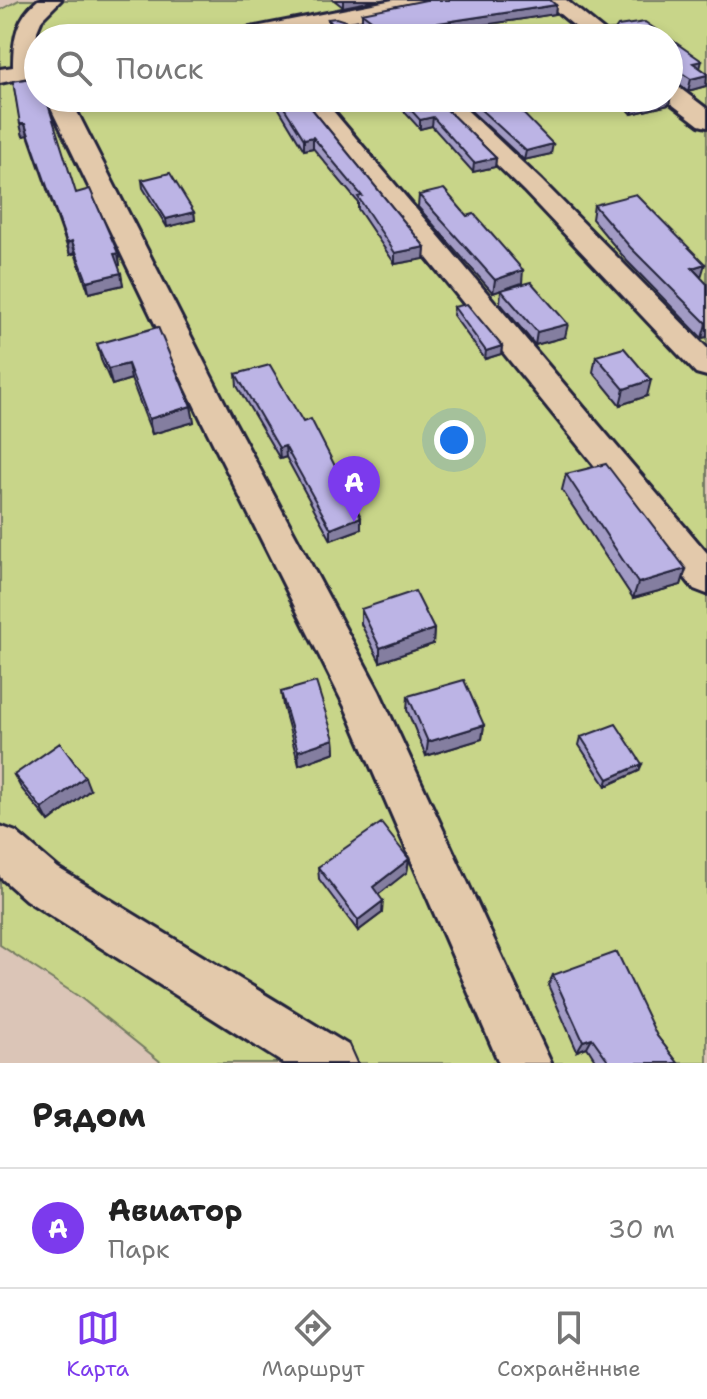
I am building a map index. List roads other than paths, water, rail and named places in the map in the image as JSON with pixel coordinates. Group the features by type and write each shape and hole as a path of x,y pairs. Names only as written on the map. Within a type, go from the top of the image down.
{"street":[{"path":"28,24 36,11 51,0"},
{"path":"309,24 425,0"},
{"path":"553,0 584,24"},
{"path":"352,14 363,24"},
{"path":"0,76 24,71"},
{"path":"683,102 707,120"},
{"path":"65,112 219,423 364,703 525,1063"},
{"path":"322,112 707,579"},
{"path":"455,112 533,186 707,366"},
{"path":"0,847 42,884 330,1063"}],"place":[{"name":"Авиатор","path":"354,522"}]}
